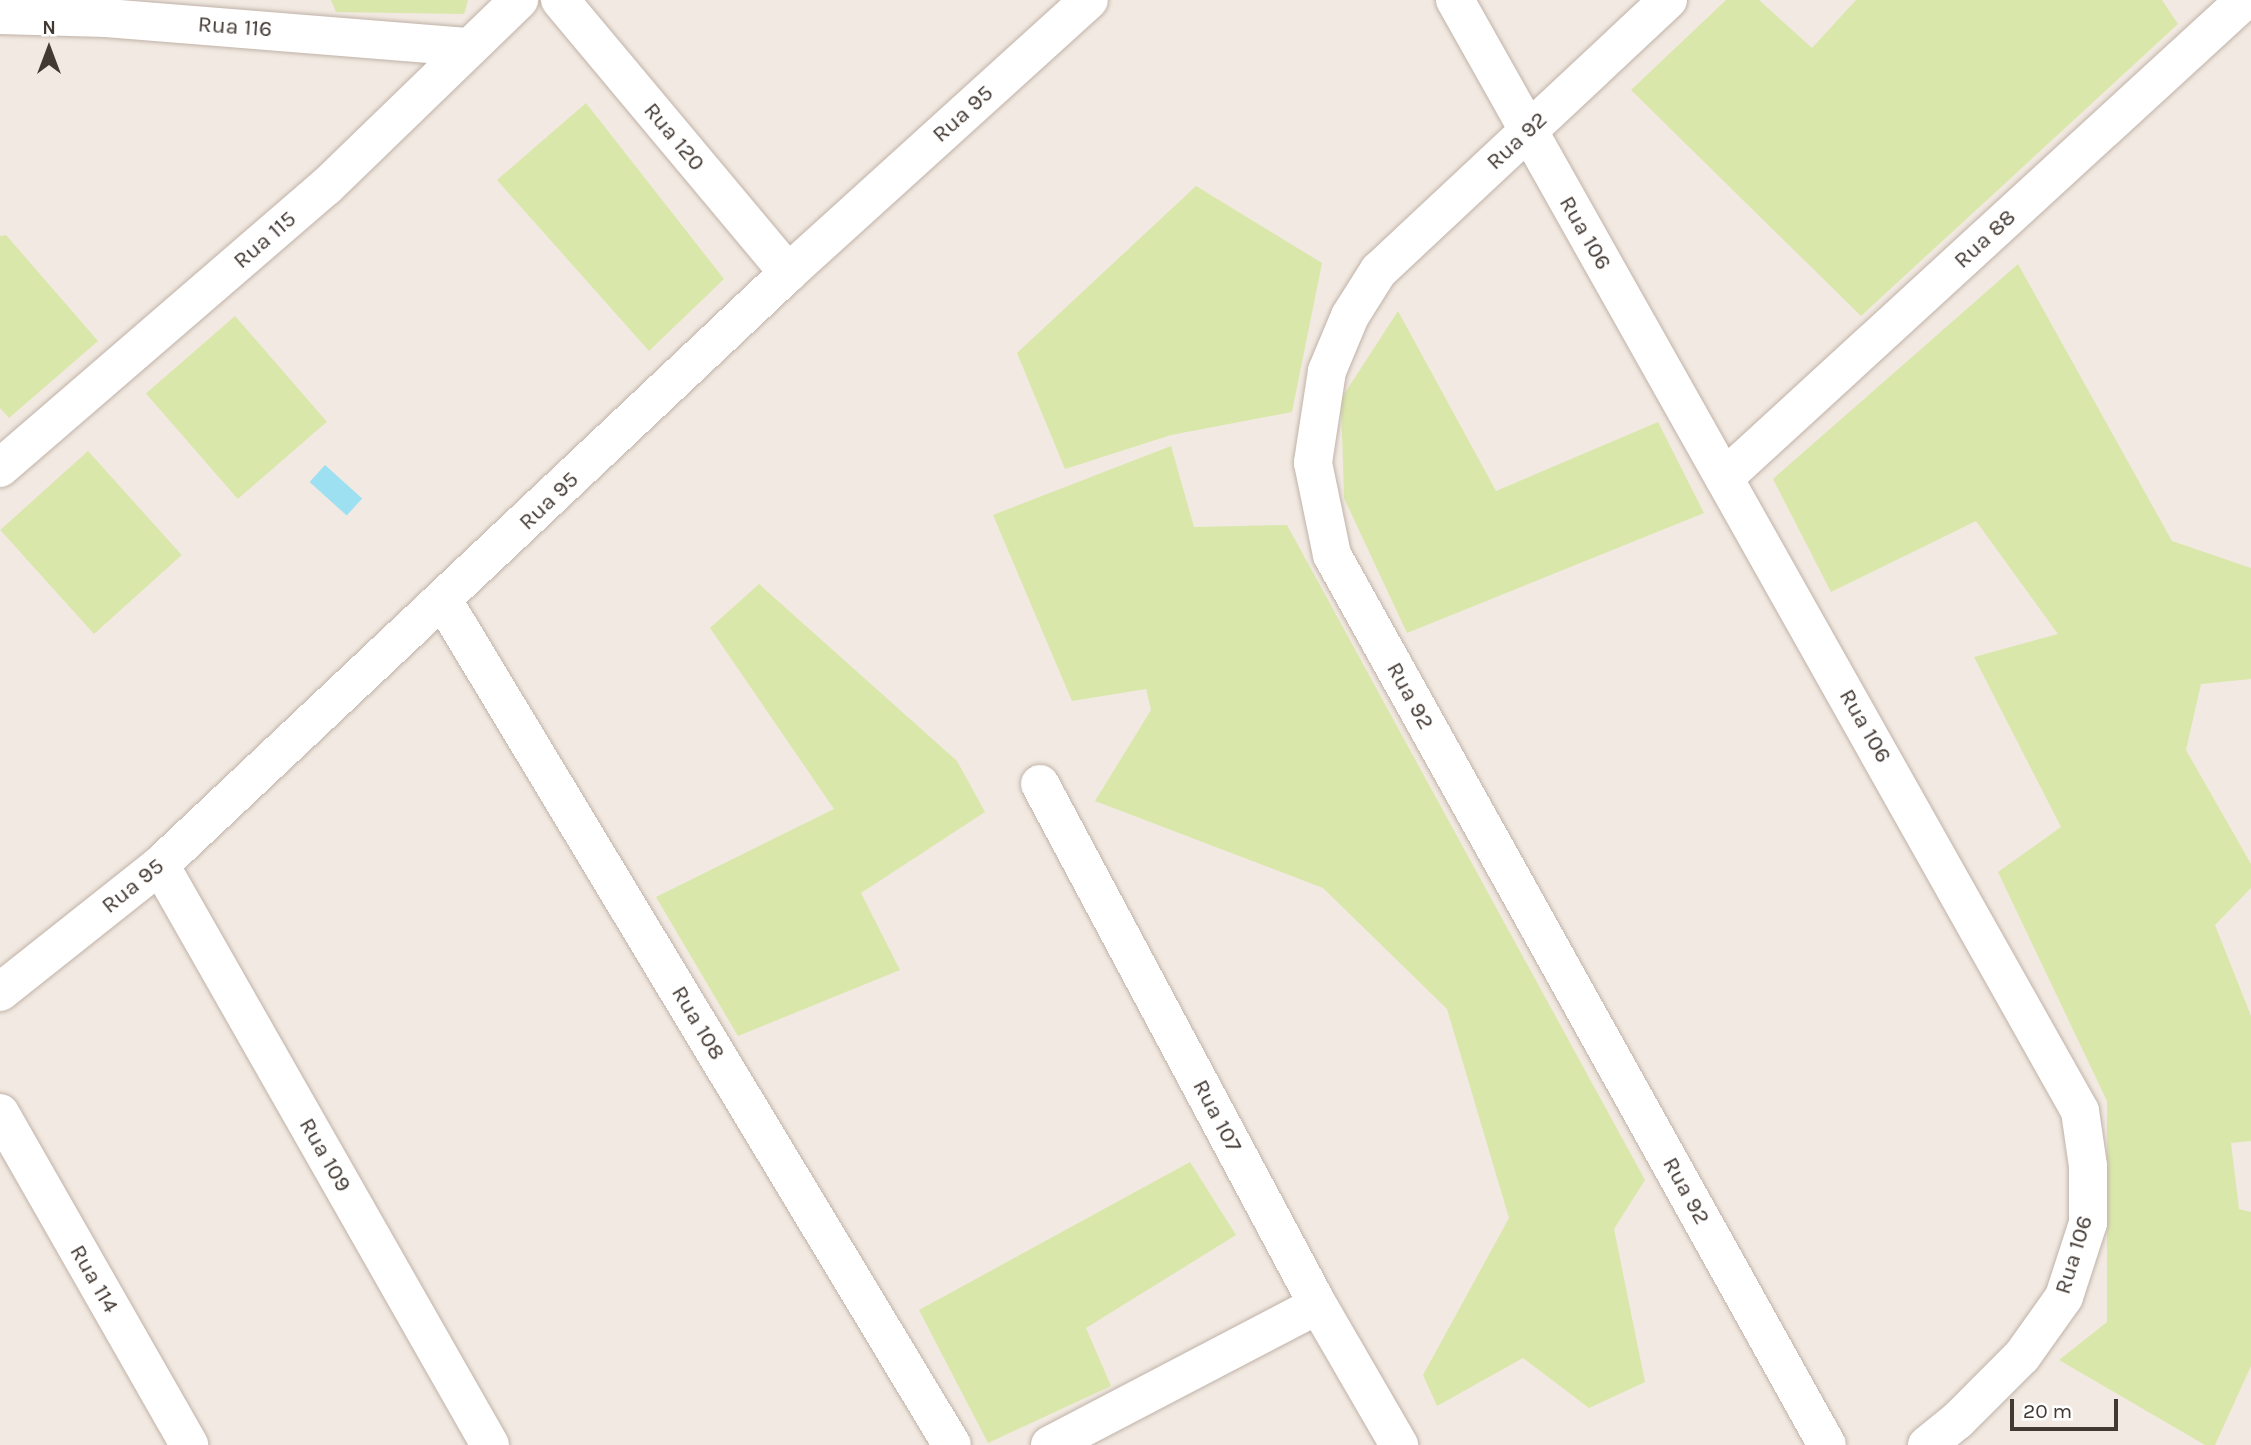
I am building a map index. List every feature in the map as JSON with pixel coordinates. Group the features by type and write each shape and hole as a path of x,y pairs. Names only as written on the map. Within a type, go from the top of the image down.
{"street":[{"name":"Rua 115","path":"0,468 326,187 519,0"},
{"name":"Rua 120","path":"560,0 788,274"},
{"name":"Rua 95","path":"0,992 160,865 444,602 788,274 1089,0"},
{"name":"Rua 106","path":"1455,0 2080,1111 2088,1166 2088,1223 2064,1297 2022,1356 1958,1420 1927,1445"},
{"name":"Rua 92","path":"1668,0 1379,270 1350,316 1327,371 1313,463 1319,505 1332,555 1827,1445"},
{"name":"Rua 88","path":"1724,478 2245,0"},
{"name":"Rua 116","path":"0,15 103,9 470,47"},
{"name":"Rua 108","path":"444,602 952,1445"},
{"name":"Rua 107","path":"1040,784 1318,1305 1399,1445"},
{"name":"Rua 109","path":"160,865 490,1445"},
{"name":"Rua 114","path":"0,1113 189,1445"},
{"path":"1050,1445 1318,1305"}],"green space":[{"path":"331,0 468,0 464,14 336,12"},
{"path":"1726,0 1759,0 1812,48 1856,0 2162,0 2178,24 1861,316 1631,90"},
{"path":"586,103 724,279 649,351 497,180"},
{"path":"1196,186 1322,263 1292,412 1171,435 1065,469 1017,353"},
{"path":"6,235 98,341 9,418 0,408 0,236"},
{"path":"2018,264 2172,541 2251,568 2251,679 2201,684 2186,750 2251,864 2251,888 2215,925 2251,1016 2251,1141 2231,1143 2239,1209 2251,1212 2251,1366 2215,1445 2205,1445 2059,1360 2107,1322 2107,1101 1998,872 2061,827 1974,657 2058,634 1976,521 1831,592 1773,479"},
{"path":"1398,311 1496,491 1658,422 1704,513 1407,633 1344,498 1341,399"},
{"path":"235,316 327,422 238,499 146,393"},
{"path":"1171,446 1194,527 1287,525 1645,1180 1614,1229 1645,1382 1589,1408 1523,1358 1437,1406 1423,1375 1509,1218 1447,1009 1323,888 1095,801 1151,710 1146,689 1072,701 993,515"},
{"path":"88,451 182,555 94,634 0,530"},
{"path":"759,584 957,761 985,812 861,893 900,970 738,1036 656,897 834,809 710,628"},
{"path":"1190,1162 1236,1235 1086,1328 1111,1386 988,1443 919,1310"}],"water":[{"path":"325,465 362,498 347,516 310,482"}]}
